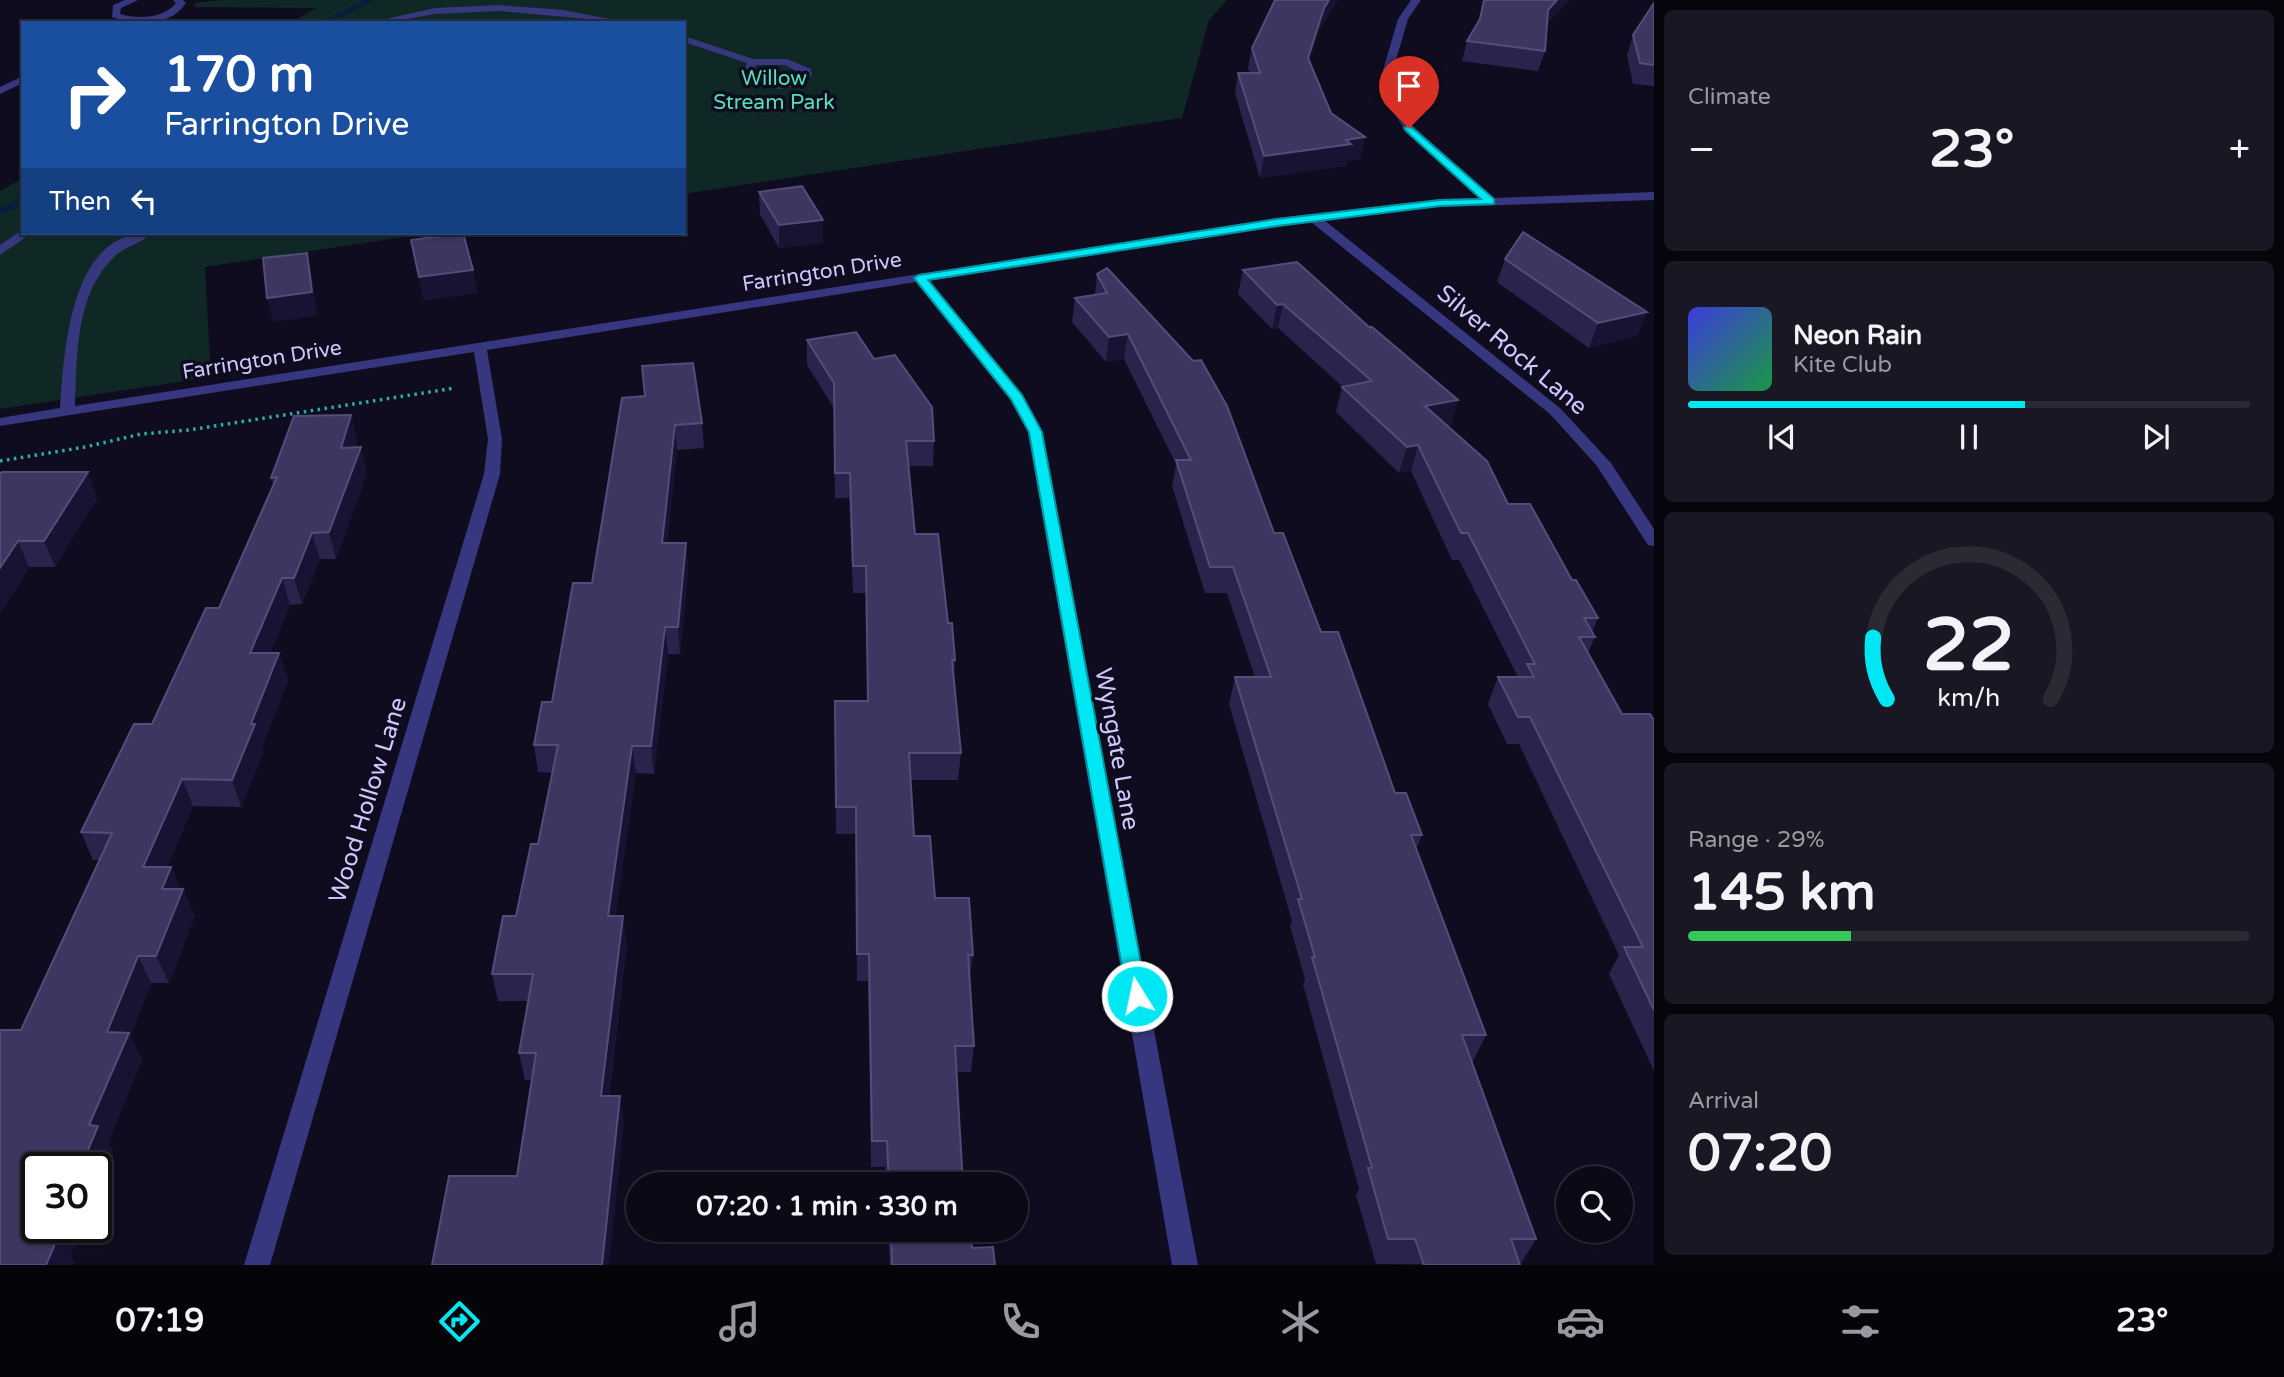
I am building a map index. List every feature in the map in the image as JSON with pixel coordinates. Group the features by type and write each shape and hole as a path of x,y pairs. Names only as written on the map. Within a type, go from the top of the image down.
{"street":[{"path":"133,0 114,11 120,17 136,21 171,14 181,6 178,0"},
{"path":"1416,0 1403,19 1387,77 1392,103 1409,128 1490,201"},
{"path":"378,21 394,14 461,2 539,8 614,21"},
{"path":"686,40 752,62 796,64 807,71 807,75 789,84 758,83 748,76 752,62"},
{"path":"0,91 21,80"},
{"name":"Farrington Drive","path":"0,422 1314,218 1440,203 1654,196"},
{"name":"Silver Rock Lane","path":"1314,218 1555,411 1603,463 1654,541"},
{"path":"0,251 23,235"},
{"path":"67,411 78,308 94,275 112,252 142,235"},
{"name":"Wyngate Lane","path":"919,278 1017,398 1035,432 1185,1265"},
{"name":"Wood Hollow Lane","path":"257,1265 492,474 495,439 480,347"}],"path":[{"path":"0,461 85,447 141,434 189,430 486,383"}],"green space":[{"name":"Willow Stream Park","path":"220,0 1227,0 1209,20 1182,118 686,194 686,21 293,21 316,8 194,7 195,3"},
{"path":"21,179 21,235 417,235 205,267 211,377 0,409 0,191"}],"building":[{"path":"1275,0 1329,0 1308,58 1331,113 1365,137 1346,140 1351,144 1264,156 1238,73 1260,73 1252,48"},
{"path":"1484,0 1557,0 1548,10 1545,51 1467,41 1480,19"},
{"path":"1654,3 1654,65 1640,63 1633,35"},
{"path":"802,186 823,220 779,225 759,192"},
{"path":"1523,232 1647,312 1598,323 1505,259"},
{"path":"464,235 473,270 419,277 411,240"},
{"path":"307,253 312,292 267,298 263,258"},
{"path":"1297,262 1369,327 1458,400 1425,406 1487,461 1508,504 1530,504 1572,580 1576,580 1598,618 1584,618 1595,637 1579,637 1622,714 1650,714 1654,720 1654,1010 1624,947 1643,947 1530,717 1518,717 1498,677 1534,677 1527,664 1535,664 1468,533 1461,533 1418,445 1407,447 1342,387 1372,381 1283,304 1277,305 1243,270"},
{"path":"1107,268 1193,361 1201,360 1227,406 1274,533 1283,533 1321,632 1338,632 1395,793 1406,793 1422,835 1411,835 1486,1035 1462,1035 1536,1239 1511,1239 1520,1265 1424,1265 1415,1239 1388,1239 1368,1168 1372,1168 1312,957 1315,957 1298,899 1302,899 1235,677 1271,677 1233,567 1210,567 1176,460 1191,460 1128,334 1109,337 1075,298 1107,293 1097,274"},
{"path":"856,332 874,359 895,355 932,407 934,441 906,441 915,534 938,534 948,623 952,623 955,660 952,660 961,753 909,753 914,836 930,836 935,898 969,898 973,955 968,955 974,1046 955,1046 962,1172 888,1172 887,1141 872,1141 869,954 857,954 856,807 836,807 835,701 868,701 866,566 853,566 850,473 835,473 834,383 807,340"},
{"path":"693,363 702,423 675,425 662,543 686,543 678,627 665,627 651,746 632,746 608,916 623,916 601,1096 620,1096 602,1265 432,1265 449,1176 517,1176 536,1053 519,1053 533,974 492,974 503,916 516,916 531,844 538,844 558,745 534,745 542,702 552,702 573,583 592,583 622,398 645,396 642,366"},
{"path":"351,415 341,448 361,447 329,532 312,533 294,578 282,578 250,653 279,653 251,724 255,724 232,780 182,779 143,867 171,867 162,889 183,889 156,956 138,956 107,1032 129,1033 89,1125 98,1126 87,1152 21,1152 21,1243 55,1243 46,1265 0,1265 0,1030 21,1030 112,833 81,832 134,724 152,724 206,608 219,608 277,477 271,478 294,416"},
{"path":"88,472 44,541 18,541 0,568 0,474"},
{"path":"891,1242 971,1242 972,1248 993,1247 995,1265 892,1265"}],"waterway":[{"path":"327,21 370,0"},
{"path":"0,212 21,200"}],"route":[{"path":"1137,996 1035,432 1017,398 919,278 1277,222 1440,203 1490,201 1409,128"}]}
